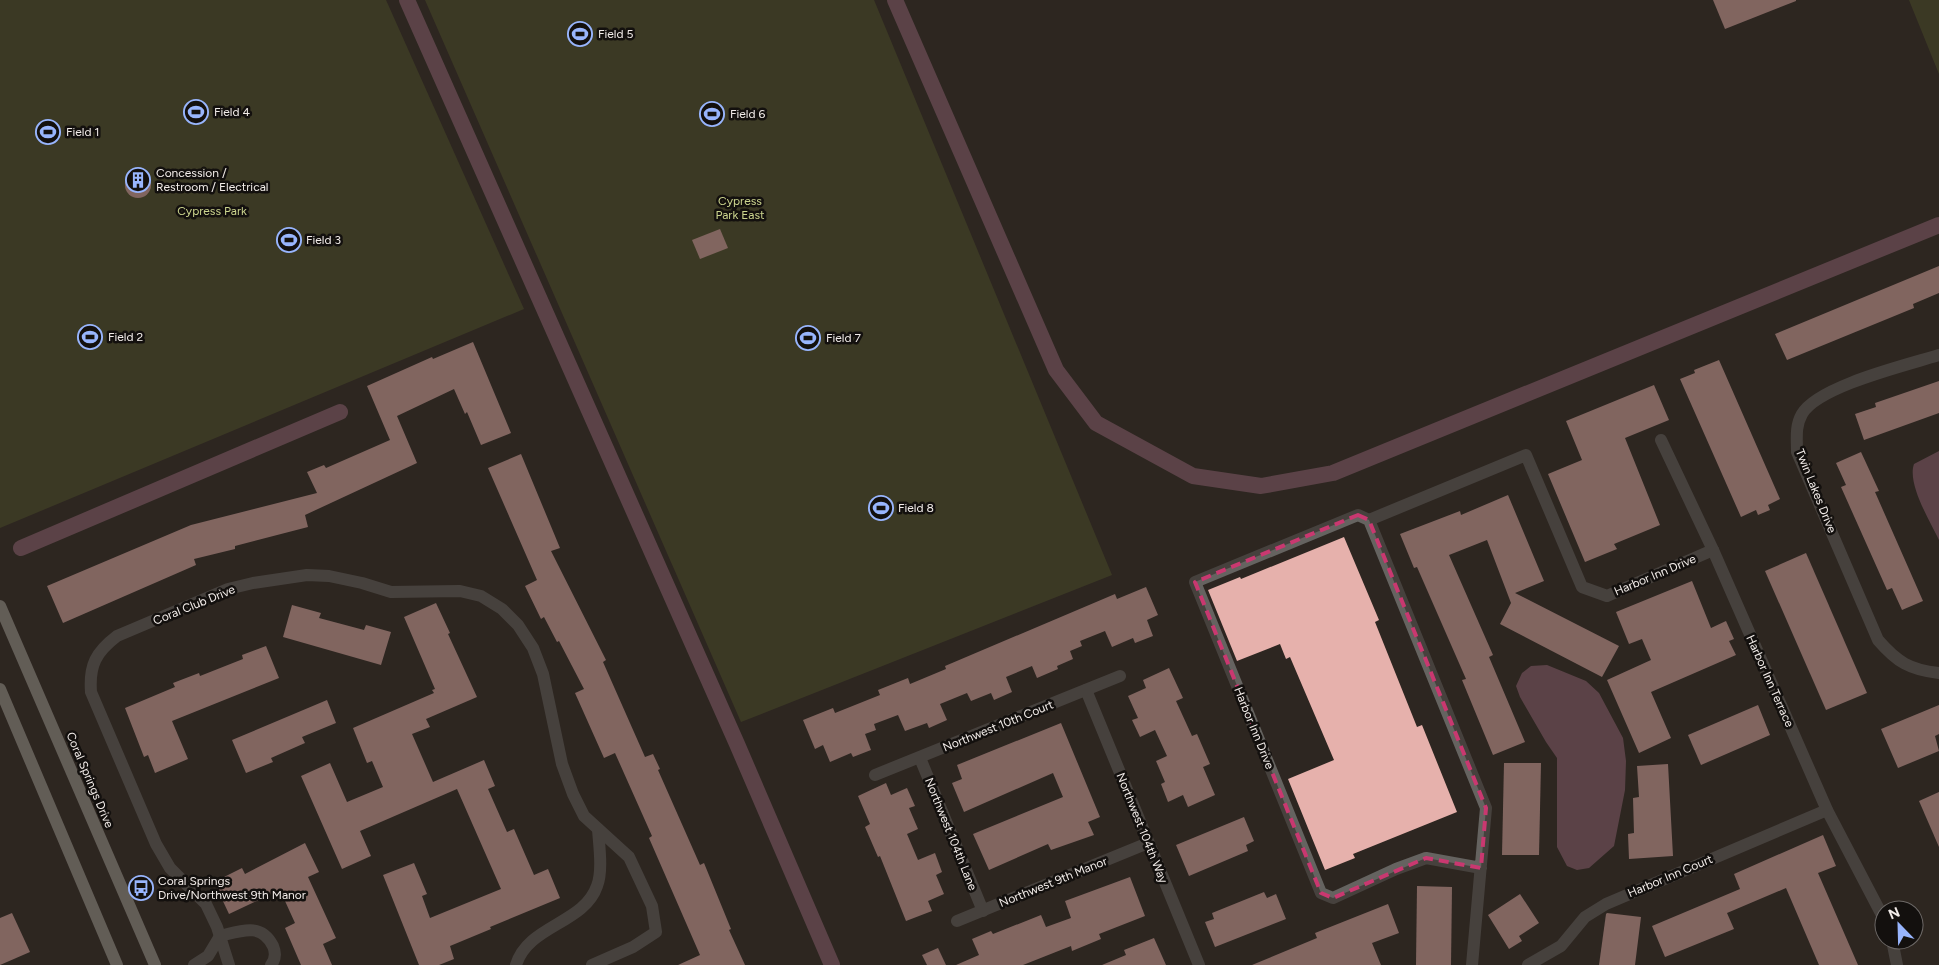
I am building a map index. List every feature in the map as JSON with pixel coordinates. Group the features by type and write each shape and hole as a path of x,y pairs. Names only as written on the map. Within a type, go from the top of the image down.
{"main road":[{"name":"Coral Springs Drive","path":"0,606 155,965"},
{"path":"0,689 117,965"}],"street":[{"name":"Twin Lakes Drive","path":"1939,355 1835,388 1818,398 1802,413 1796,430 1797,452 1878,640 1904,664 1922,671 1939,673"},
{"name":"Harbor Inn Terrace","path":"1661,440 1713,550 1827,810 1874,900"},
{"name":"Harbor Inn Drive","path":"1481,868 1426,858 1396,869 1333,898 1321,893 1195,582 1358,515 1369,520 1526,455 1582,587 1607,596 1713,550"},
{"path":"1369,520 1486,808 1472,965"},
{"name":"Coral Club Drive","path":"229,965 220,936 206,904 170,868 156,844 91,692 90,676 102,648 117,636 228,589 253,582 307,575 329,576 362,582 391,592 460,591 482,596 502,609 518,625 533,648 543,674 555,735 565,772 584,816 629,856 652,906 656,932 634,947 592,965"},
{"name":"Northwest 10th Court","path":"875,776 1120,676"},
{"name":"Northwest 104th Way","path":"1086,690 1199,965"},
{"name":"Northwest 104th Lane","path":"920,758 983,911"},
{"name":"Harbor Inn Court","path":"1528,965 1561,946 1585,917 1606,904 1827,810"},
{"path":"516,965 518,958 531,942 589,903 598,885 600,862 598,828"},
{"name":"Northwest 9th Manor","path":"957,921 1148,843"},
{"path":"194,965 208,956 220,936 244,930 258,931 269,938 275,951 271,965"},
{"path":"1894,950 1897,965"}],"highlighted area":[{"path":"1358,515 1369,520 1486,808 1481,868 1426,858 1333,898 1321,893 1195,582"}],"green space":[{"name":"Cypress Park","path":"0,0 386,0 524,309 0,528"},
{"name":"Cypress Park East","path":"425,0 874,0 1112,575 741,722"},
{"path":"1909,0 1939,0 1939,74"}],"shaded area":[{"path":"1939,451 1939,540 1916,492 1913,472 1914,464"},
{"path":"1547,665 1586,681 1599,693 1623,738 1626,761 1625,790 1614,846 1589,868 1577,870 1567,866 1557,847 1557,758 1520,697 1516,686 1522,673 1531,666"}],"building":[{"path":"1713,0 1796,0 1796,1 1725,29"},
{"name":"Concession / Restroom / Electrical","path":"138,172 147,176 151,185 147,194 138,198 129,194 125,185 129,176"},
{"path":"720,229 728,248 700,259 692,240"},
{"path":"1939,266 1939,293 1913,304 1914,308 1787,360 1775,334"},
{"path":"473,342 511,433 481,445 467,412 465,414 454,389 397,416 417,463 305,515 308,527 194,559 196,565 63,623 47,586 191,525 317,493 307,472 324,465 326,468 390,440 367,386 432,357 433,359"},
{"path":"1719,360 1780,499 1768,505 1770,510 1758,515 1756,510 1741,517 1680,379 1695,373 1694,370"},
{"path":"1939,381 1939,413 1864,440 1855,414 1876,407 1875,403"},
{"path":"1654,385 1669,420 1625,438 1660,525 1614,544 1617,549 1585,562 1548,474 1582,460 1566,421"},
{"path":"1861,452 1879,491 1875,492 1923,601 1902,610 1892,588 1887,590 1841,487 1846,485 1836,463"},
{"path":"521,454 560,548 551,551 606,660 603,662 645,757 653,754 660,769 658,770 700,865 704,863 731,929 729,930 745,965 678,965 700,955 649,838 652,836 615,753 604,758 575,693 584,689 559,641 557,642 544,617 541,619 525,586 537,580 488,468"},
{"path":"1508,495 1544,581 1515,593 1619,646 1602,677 1500,624 1511,603 1487,540 1449,555 1493,655 1489,657 1525,742 1493,755 1462,680 1466,679 1417,567 1414,568 1400,534 1460,511 1461,515"},
{"path":"1344,537 1379,620 1375,622 1417,727 1422,725 1457,812 1353,854 1355,858 1325,870 1288,779 1334,760 1290,657 1286,659 1280,644 1237,661 1208,590 1240,577 1241,579"},
{"path":"1806,553 1867,693 1826,710 1765,571"},
{"path":"1692,581 1711,628 1726,621 1734,639 1729,641 1736,655 1651,692 1671,738 1639,753 1607,680 1651,660 1642,639 1629,644 1616,612"},
{"path":"1146,587 1158,615 1147,620 1153,636 1135,643 1133,638 1112,647 1105,631 1080,641 1082,646 1070,651 1073,659 1057,666 1058,669 1037,678 1032,666 1006,677 1012,692 994,700 991,693 971,701 967,693 940,704 947,720 929,728 927,723 905,731 898,715 874,724 876,730 865,734 871,750 853,757 851,753 830,762 823,745 815,749 803,720 833,708 835,713 880,695 878,690 908,678 910,684 946,669 945,666 1115,594 1117,599"},
{"path":"436,603 477,697 426,719 430,727 412,734 433,782 484,760 495,786 488,789 507,832 514,829 534,875 548,869 560,898 450,946 454,959 439,965 419,965 383,875 414,863 427,894 422,896 430,918 501,889 457,789 360,831 371,856 342,869 301,776 330,763 347,802 383,787 372,761 367,763 353,728 434,693 432,690 435,689 404,617"},
{"path":"292,605 321,613 319,618 364,630 366,625 391,632 381,665 283,637"},
{"path":"266,646 279,678 172,721 188,759 155,773 148,755 144,757 125,708 175,687 173,683 199,673 200,676 243,659 242,655"},
{"path":"1169,668 1183,698 1176,701 1192,736 1197,734 1210,764 1203,767 1215,795 1188,807 1183,795 1168,802 1161,784 1165,782 1156,761 1167,756 1155,730 1140,737 1132,720 1138,718 1128,696 1146,688 1143,680"},
{"path":"327,700 336,723 302,737 305,743 271,758 273,762 246,773 232,740"},
{"path":"1758,705 1770,735 1701,765 1688,735"},
{"path":"1939,705 1939,734 1935,736 1939,751 1898,768 1881,729"},
{"path":"1061,723 1100,817 1088,822 1094,835 1051,850 1048,844 989,870 973,834 1063,797 1053,773 964,812 952,783 962,779 957,765"},
{"path":"1504,763 1541,763 1539,855 1502,855"},
{"path":"1668,764 1673,856 1629,859 1628,834 1634,833 1633,798 1639,797 1637,766"},
{"path":"886,783 891,795 907,788 915,806 909,808 918,829 907,834 918,860 935,853 942,872 936,875 944,894 928,901 932,911 906,921 880,856 878,857 865,827 870,824 858,796"},
{"path":"1939,792 1939,847 1919,801"},
{"path":"1244,817 1254,841 1246,845 1248,851 1189,876 1176,845"},
{"path":"1823,835 1836,866 1818,873 1858,965 1819,965 1786,888 1727,913 1734,929 1665,957 1652,926 1740,889 1734,874"},
{"path":"305,843 319,872 308,877 336,938 323,944 332,965 301,965 285,928 295,923 280,890 229,914 214,882 242,868 245,874"},
{"path":"1130,877 1145,916 1099,934 1101,939 1072,951 1071,946 1023,965 956,965 979,955 972,939 991,931 993,934 1041,915 1046,927 1071,918 1065,901"},
{"path":"1417,886 1452,887 1451,965 1416,965"},
{"path":"1264,892 1267,898 1276,894 1286,919 1215,947 1205,922 1214,919 1212,913"},
{"path":"1520,894 1539,923 1519,936 1522,941 1509,949 1488,915"},
{"path":"1388,904 1399,933 1372,943 1381,965 1252,965 1317,938 1315,933"},
{"path":"12,913 30,952 0,965 0,918"},
{"path":"1607,913 1641,917 1635,965 1599,965"},
{"path":"1154,938 1166,965 1102,965 1126,955 1124,950"},
{"path":"938,948 946,965 927,965 922,955"}],"waterway":[{"path":"407,0 737,744 832,965"},
{"path":"895,0 1056,370 1096,423 1193,476 1261,486 1333,473 1939,225"},
{"path":"21,548 340,412"}],"place":[{"name":"Field 5","path":"580,34"},
{"name":"Field 4","path":"196,112"},
{"name":"Field 6","path":"712,114"},
{"name":"Field 1","path":"48,132"},
{"name":"Concession / Restroom / Electrical","path":"138,180"},
{"name":"Field 3","path":"289,240"},
{"name":"Field 2","path":"90,337"},
{"name":"Field 7","path":"808,338"},
{"name":"Field 8","path":"881,508"},
{"name":"Coral Springs Drive/Northwest 9th Manor","path":"141,888"}]}
